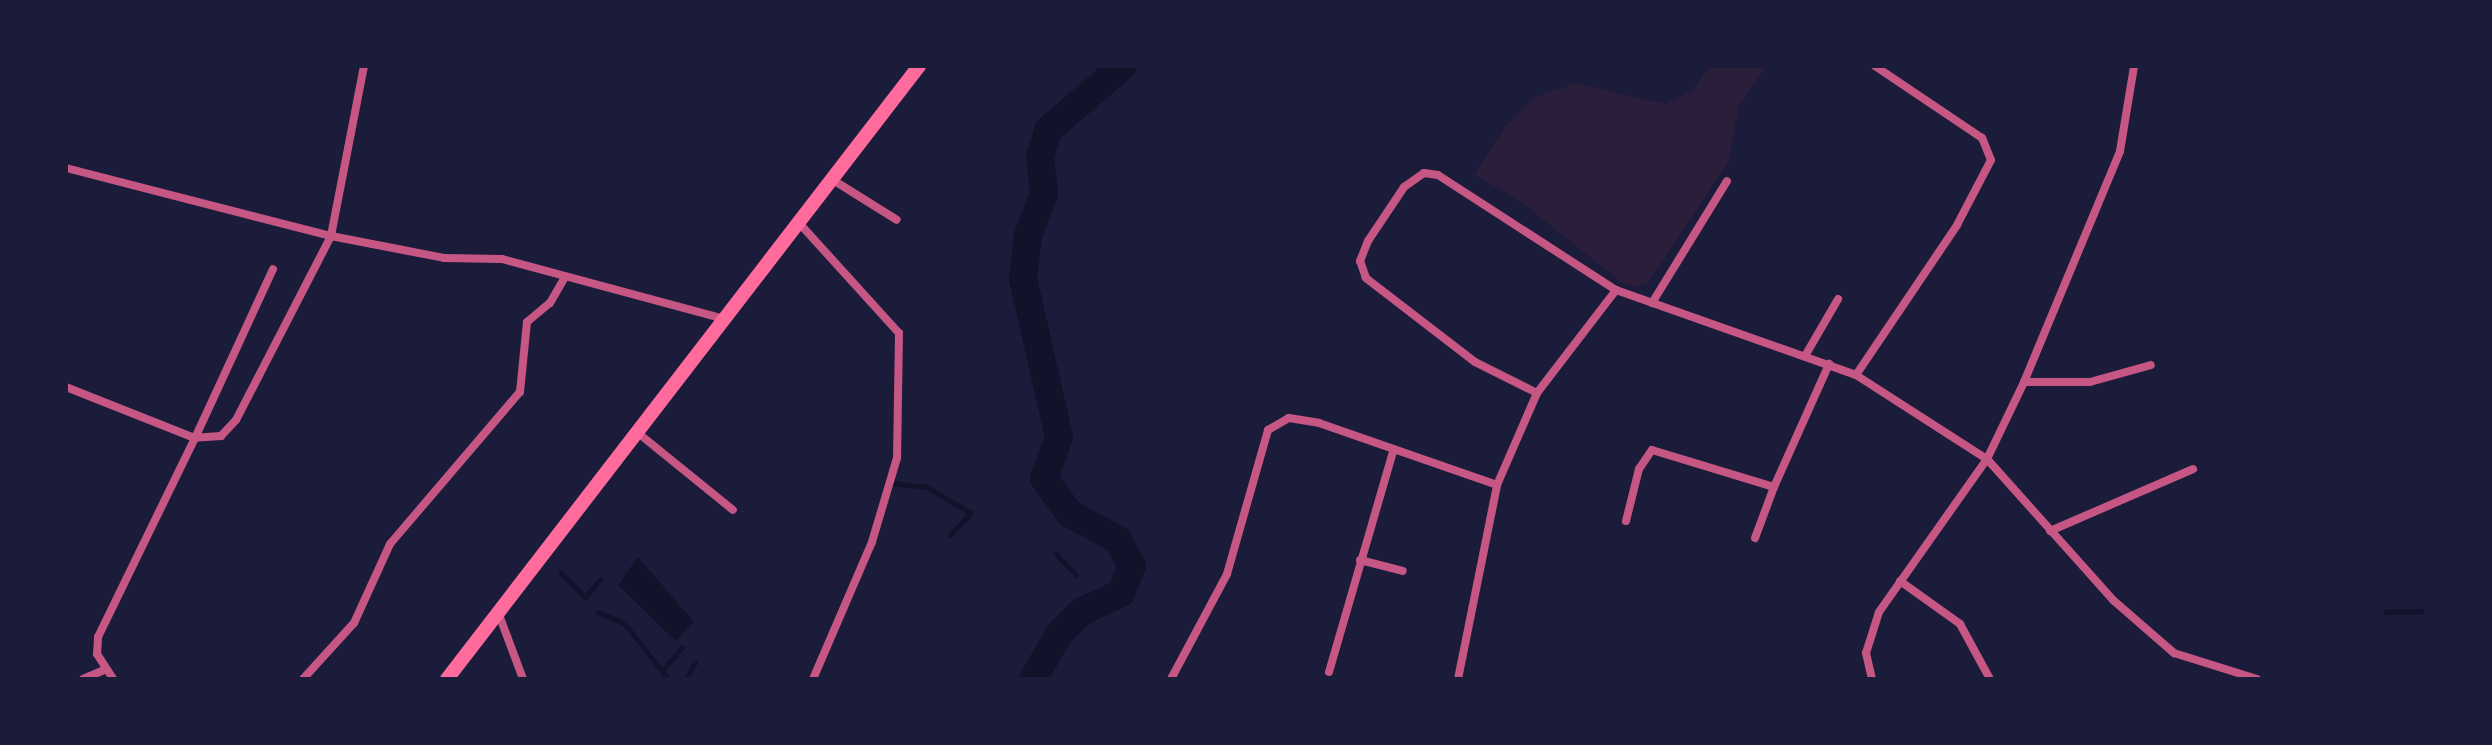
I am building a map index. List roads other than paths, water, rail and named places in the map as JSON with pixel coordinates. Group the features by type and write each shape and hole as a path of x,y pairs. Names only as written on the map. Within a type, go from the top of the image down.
{"highway":[{"path":"447,679 919,66"}],"street":[{"path":"66,387 195,438 221,436 236,420 331,236 364,66"},
{"path":"1856,375 1957,225 1991,160 1982,138 1875,66"},
{"path":"1872,679 1870,633 1900,581 1987,459 2024,382 2115,166 2134,66"},
{"path":"66,168 331,236 444,258 502,259 726,319"},
{"path":"1537,393 1475,362 1366,278 1360,261 1368,241 1404,187 1424,173 1438,175 1616,290 1856,375 1987,459 2050,531 2174,653 2257,679"},
{"path":"833,180 897,220"},
{"path":"1652,303 1727,181"},
{"path":"800,224 899,333 897,458 872,542 813,679"},
{"path":"113,679 104,670 98,637 109,606 195,438 273,269"},
{"path":"303,679 354,623 390,544 520,392 527,322 550,303 565,277"},
{"path":"1458,679 1497,485 1537,393 1616,290"},
{"path":"1805,356 1838,299"},
{"path":"1755,538 1774,487 1829,364"},
{"path":"2024,382 2090,382 2151,365"},
{"path":"1171,679 1233,561 1268,430 1305,420 1497,485"},
{"path":"638,433 733,510"},
{"path":"1626,521 1652,450 1774,487"},
{"path":"1329,672 1393,451"},
{"path":"2050,531 2193,469"},
{"path":"1360,560 1403,571"},
{"path":"1900,581 1960,624 1990,679"},
{"path":"497,611 523,679"},
{"path":"83,679 104,670"}],"waterway":[{"path":"1033,679 1060,633 1081,612 1121,593 1132,566 1118,540 1069,513 1044,478 1059,437 1023,279 1028,236 1044,193 1040,157 1048,130 1123,66"},
{"path":"890,483 927,487 971,513 950,535"},
{"path":"1056,554 1076,575"},
{"path":"561,573 584,596"},
{"path":"585,597 600,580"},
{"path":"2386,612 2426,611"},
{"path":"598,612 624,623 668,679"},
{"path":"662,671 682,647"},
{"path":"686,679 695,662"}]}
